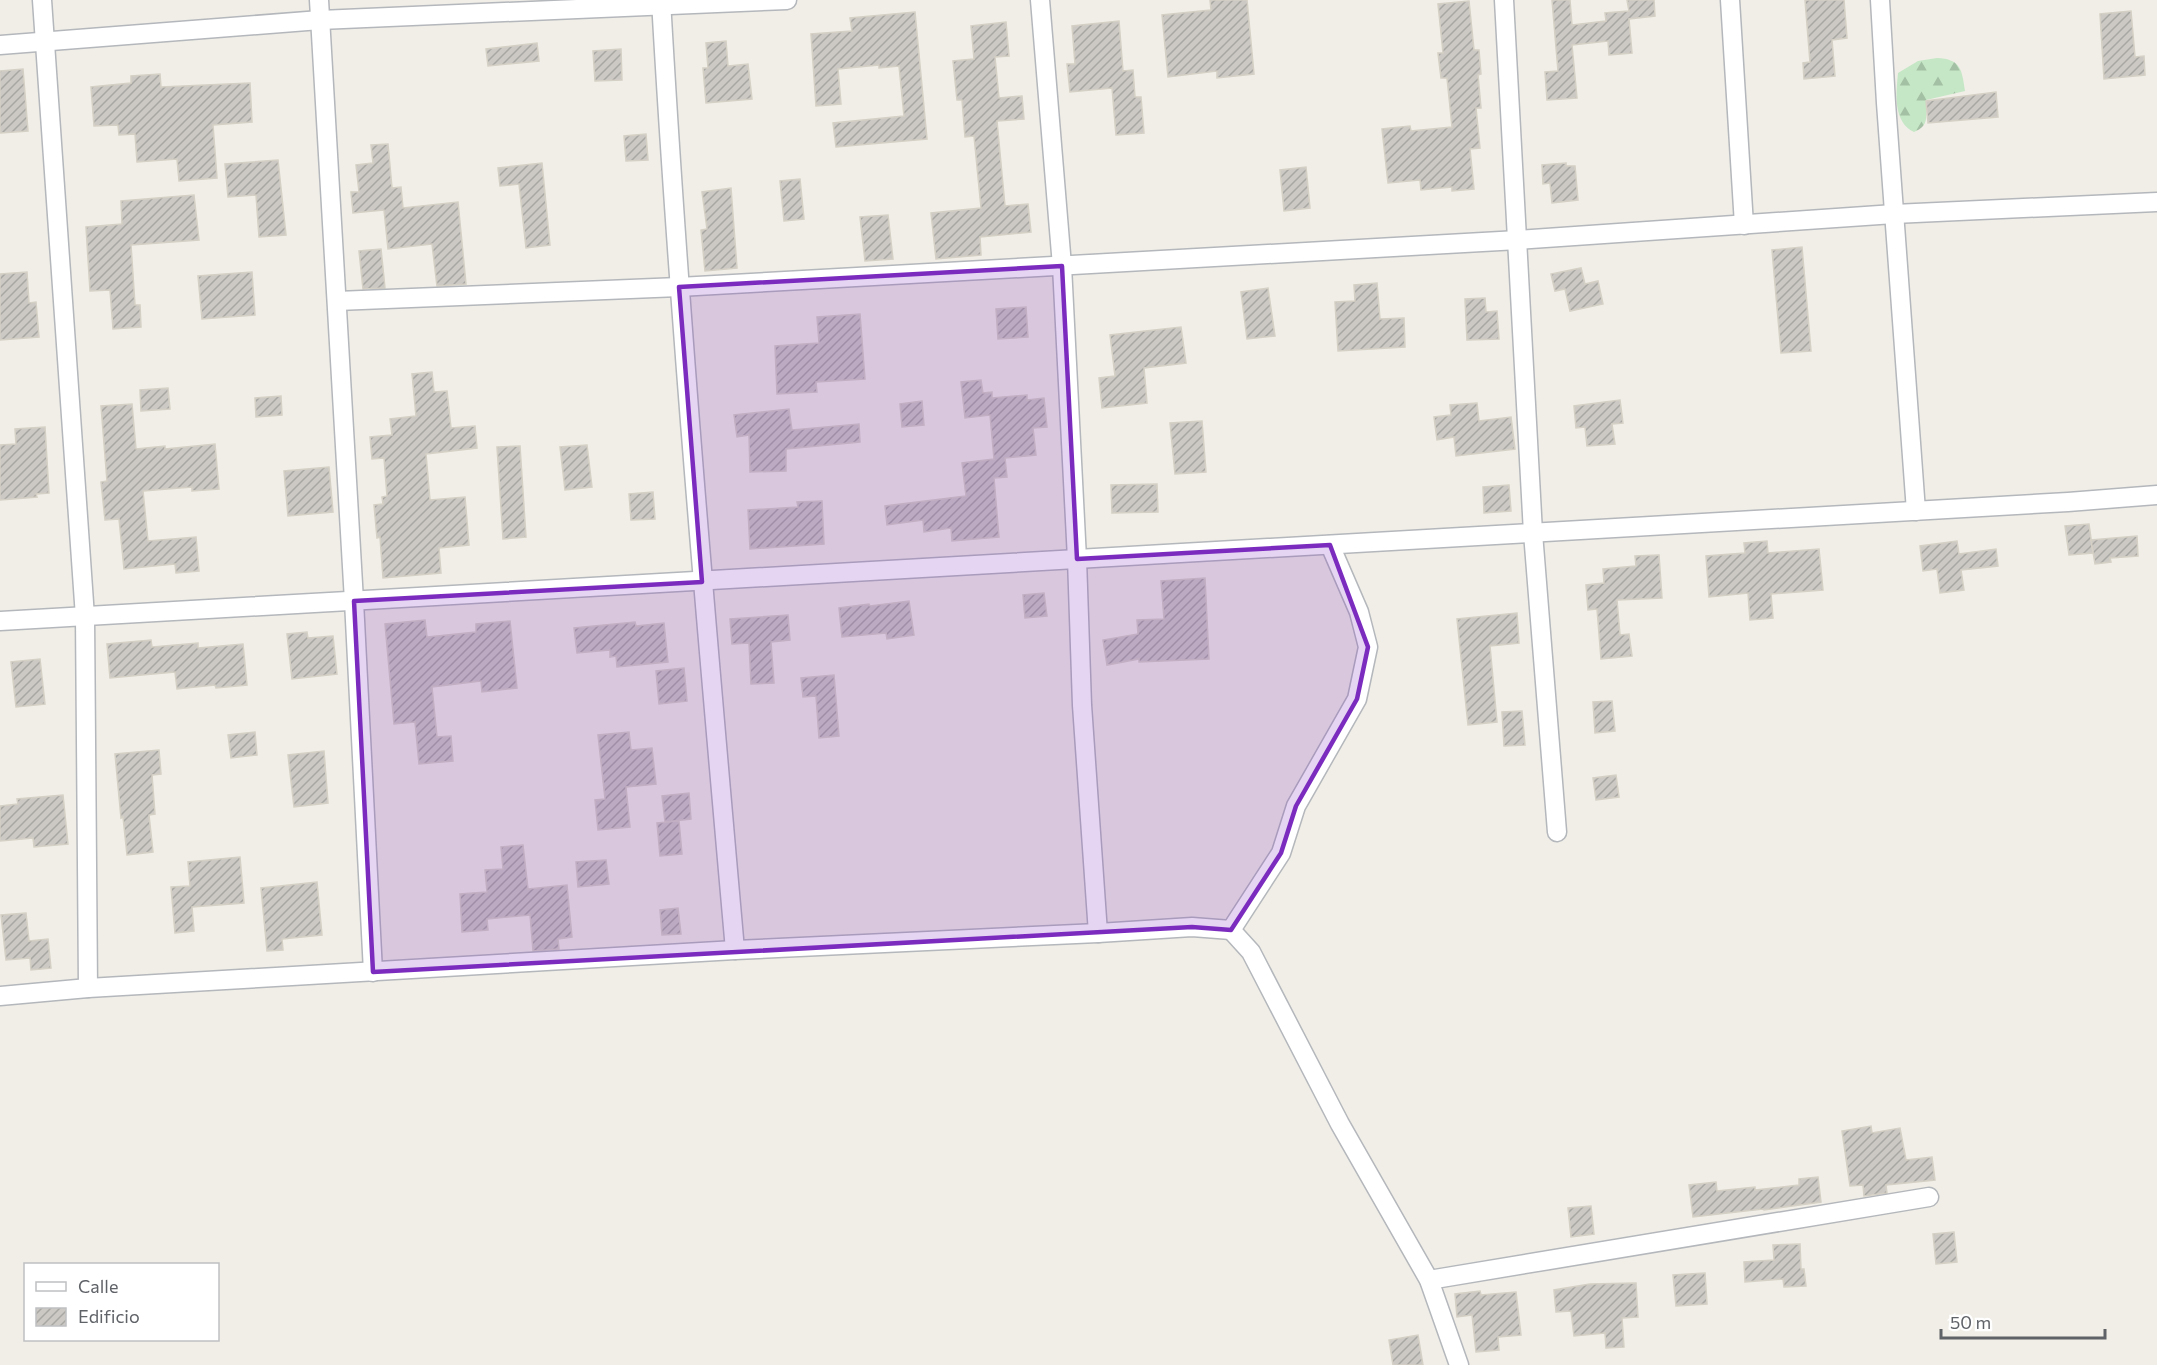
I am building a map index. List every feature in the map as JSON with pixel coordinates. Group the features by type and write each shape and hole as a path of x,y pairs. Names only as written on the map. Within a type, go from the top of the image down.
{"street":[{"path":"42,0 85,616 88,988"},
{"path":"319,0 373,972"},
{"path":"0,45 320,20 661,3 787,0"},
{"path":"1040,0 1062,266 1082,705 1098,933"},
{"path":"1504,0 1533,533 1557,832"},
{"path":"1731,0 1744,225"},
{"path":"1880,0 1916,511"},
{"path":"661,3 679,287 702,582 735,950"},
{"path":"337,301 679,287 1518,240 1894,214 2157,202"},
{"path":"0,621 702,582 2157,495"},
{"path":"1231,930 1281,853 1296,806 1357,699 1368,647 1359,612 1330,545"},
{"path":"0,996 88,988 735,950 1192,927 1231,930 1251,952 1340,1124 1429,1280 1459,1365"},
{"path":"1429,1280 1929,1197"}],"highlighted area":[{"path":"1062,266 1077,559 1330,545 1368,647 1357,699 1296,806 1281,853 1231,930 1192,927 373,972 354,601 702,582 679,287"}],"green space":[{"path":"1937,58 1956,63 1963,77 1965,91 1926,100 1925,123 1923,127 1914,132 1902,122 1897,107 1898,73 1918,61"}],"building":[{"path":"1210,0 1247,0 1254,74 1217,78 1217,71 1168,77 1162,15 1211,10"},
{"path":"1552,0 1570,0 1572,25 1606,21 1605,13 1629,11 1627,0 1654,0 1655,16 1629,19 1632,53 1609,55 1608,41 1572,45 1577,98 1547,100 1545,72 1558,71"},
{"path":"1805,0 1844,0 1847,38 1832,40 1835,76 1804,79 1803,63 1810,62"},
{"path":"1469,1 1474,50 1479,50 1481,74 1478,75 1481,108 1476,108 1480,148 1470,149 1474,189 1452,191 1452,187 1421,190 1420,180 1388,183 1382,129 1410,126 1411,131 1452,127 1447,78 1441,78 1438,53 1443,53 1438,4"},
{"path":"2131,11 2135,57 2144,56 2145,75 2104,79 2100,14"},
{"path":"915,12 927,139 836,147 833,123 904,116 899,66 879,68 879,65 838,69 841,104 816,106 811,34 852,31 850,18"},
{"path":"1119,21 1123,71 1133,70 1135,97 1141,97 1144,133 1116,135 1112,88 1070,92 1067,64 1075,64 1072,26"},
{"path":"1006,22 1009,56 995,57 999,98 1022,96 1024,119 997,121 1005,206 1028,204 1031,232 980,237 981,255 936,259 931,213 981,208 974,136 965,137 962,100 957,100 953,61 974,59 971,26"},
{"path":"726,41 728,66 748,64 752,99 706,103 703,68 708,68 706,43"},
{"path":"537,43 539,61 488,66 486,49"},
{"path":"621,49 622,80 595,81 593,51"},
{"path":"23,69 28,131 0,133 0,71"},
{"path":"160,74 161,87 250,83 252,122 213,125 217,178 179,181 177,159 137,162 135,134 119,135 118,125 94,126 91,87 131,83 131,76"},
{"path":"1996,92 1998,117 1928,123 1926,101"},
{"path":"646,134 648,160 626,161 624,136"},
{"path":"388,144 392,188 401,187 403,208 458,202 466,284 437,286 432,244 388,249 384,210 353,213 351,192 359,192 356,165 373,163 371,145"},
{"path":"278,160 286,235 259,237 256,195 228,197 225,164"},
{"path":"542,163 550,245 526,248 519,184 500,186 498,168"},
{"path":"1566,163 1566,166 1575,166 1578,200 1552,203 1550,183 1543,184 1542,165"},
{"path":"1306,167 1310,208 1284,211 1280,170"},
{"path":"800,179 804,219 784,221 780,181"},
{"path":"731,188 737,268 705,271 701,230 707,229 702,192"},
{"path":"194,195 199,240 131,245 135,305 140,305 141,327 113,329 110,290 90,291 86,227 122,224 121,201"},
{"path":"888,215 893,259 865,261 860,217"},
{"path":"1802,247 1811,351 1781,353 1772,250"},
{"path":"381,249 385,288 363,289 359,251"},
{"path":"1581,268 1585,284 1598,281 1603,304 1570,311 1565,289 1555,291 1551,274"},
{"path":"27,272 29,303 36,302 39,337 0,340 0,274"},
{"path":"252,272 255,315 202,319 198,276"},
{"path":"1377,283 1380,319 1404,318 1405,347 1338,351 1335,302 1355,301 1354,285"},
{"path":"1268,288 1275,336 1247,339 1241,292"},
{"path":"1485,298 1486,312 1497,311 1499,339 1467,340 1465,299"},
{"path":"1026,307 1028,337 998,339 996,309"},
{"path":"860,314 865,379 816,382 817,392 777,394 775,346 819,343 817,317"},
{"path":"1181,327 1186,363 1144,368 1147,403 1102,408 1099,378 1115,376 1110,335"},
{"path":"432,372 434,392 447,391 451,428 475,426 477,448 426,454 430,500 465,497 469,545 439,548 441,573 383,578 380,537 377,538 374,505 383,504 382,497 387,496 384,458 372,459 370,437 392,435 390,419 416,416 412,374"},
{"path":"981,380 983,393 992,392 992,398 1027,395 1027,400 1044,398 1047,427 1033,428 1036,455 1005,458 1007,477 994,478 999,537 952,541 951,528 924,532 923,520 887,525 885,506 966,496 962,463 994,459 990,415 965,418 961,382"},
{"path":"168,388 170,409 141,411 140,390"},
{"path":"281,396 282,415 256,417 255,398"},
{"path":"1620,400 1623,423 1612,424 1615,444 1587,446 1585,427 1576,428 1574,406"},
{"path":"922,401 924,425 902,427 900,404"},
{"path":"1477,403 1479,421 1511,417 1515,449 1456,456 1454,437 1437,440 1434,417 1451,415 1450,405"},
{"path":"132,404 136,449 165,446 165,449 215,444 219,489 192,491 192,487 143,491 148,541 196,537 199,571 176,573 175,564 124,569 119,519 105,520 101,482 107,481 101,406"},
{"path":"789,409 792,430 859,424 860,442 786,449 786,471 750,472 749,435 737,437 734,415"},
{"path":"1202,421 1206,472 1175,474 1170,423"},
{"path":"45,427 49,493 36,494 37,497 0,500 0,445 16,444 15,429"},
{"path":"587,445 592,487 565,490 560,447"},
{"path":"520,446 526,537 503,539 497,447"},
{"path":"329,467 333,512 288,516 284,471"},
{"path":"1157,484 1158,512 1112,513 1111,485"},
{"path":"1509,485 1511,511 1484,513 1483,487"},
{"path":"653,492 655,519 631,520 629,494"},
{"path":"822,501 824,544 750,549 748,510 798,507 797,502"},
{"path":"2089,524 2093,553 2069,555 2065,526"},
{"path":"2137,536 2138,556 2110,558 2111,562 2095,564 2091,540"},
{"path":"1767,541 1768,553 1819,549 1823,590 1771,594 1773,618 1750,620 1748,593 1709,597 1706,556 1745,553 1744,543"},
{"path":"1957,541 1959,554 1996,549 1998,566 1961,570 1964,590 1940,593 1937,569 1923,571 1920,546"},
{"path":"1659,555 1662,598 1617,600 1620,635 1629,634 1632,656 1601,659 1597,609 1588,610 1586,585 1604,583 1603,569 1636,566 1635,556"},
{"path":"1205,578 1209,659 1139,662 1139,659 1107,665 1103,640 1138,634 1137,620 1164,619 1161,581"},
{"path":"1044,593 1047,616 1025,618 1023,595"},
{"path":"909,601 914,635 887,639 886,633 842,637 839,608"},
{"path":"1517,613 1519,643 1490,646 1497,722 1468,725 1457,619"},
{"path":"788,615 790,640 771,642 774,683 751,684 749,643 732,644 730,619"},
{"path":"425,620 427,637 476,632 476,624 510,621 517,688 482,692 481,681 432,687 437,737 451,736 453,761 419,764 415,722 394,724 385,624"},
{"path":"635,622 636,626 664,623 668,662 617,667 616,656 610,657 610,650 577,653 574,628"},
{"path":"307,632 308,638 333,636 337,674 292,679 287,634"},
{"path":"151,640 152,647 198,643 198,648 243,644 247,685 216,688 215,685 177,689 175,672 110,678 107,644"},
{"path":"40,659 45,704 16,707 11,662"},
{"path":"684,668 687,701 659,704 656,671"},
{"path":"834,675 839,736 819,738 816,696 803,697 801,678"},
{"path":"1612,701 1615,731 1595,733 1593,702"},
{"path":"1522,711 1525,745 1504,746 1502,712"},
{"path":"255,732 257,755 231,758 228,735"},
{"path":"629,732 631,750 652,748 656,784 626,787 630,827 598,830 595,800 605,799 598,735"},
{"path":"159,750 161,774 152,775 155,814 149,815 153,852 127,855 115,754"},
{"path":"324,751 328,803 294,807 288,755"},
{"path":"1616,775 1619,797 1596,800 1593,778"},
{"path":"689,793 691,819 665,822 662,796"},
{"path":"63,795 68,844 34,847 33,838 0,841 0,806 18,804 17,799"},
{"path":"679,821 682,854 660,856 657,823"},
{"path":"523,845 528,889 567,885 572,937 558,939 559,949 533,951 530,915 487,919 488,930 462,932 460,894 487,892 485,870 503,869 501,847"},
{"path":"240,857 244,903 192,907 194,931 175,933 171,887 190,886 188,862"},
{"path":"606,860 609,884 578,887 576,862"},
{"path":"317,882 322,935 282,939 283,950 267,951 261,888"},
{"path":"678,908 681,934 662,935 660,910"},
{"path":"26,913 29,941 48,939 51,968 31,970 30,958 6,960 1,915"},
{"path":"1871,1126 1872,1133 1900,1128 1906,1160 1932,1157 1935,1180 1886,1185 1887,1193 1864,1196 1863,1185 1850,1186 1842,1131"},
{"path":"1818,1177 1821,1202 1693,1217 1689,1185 1716,1182 1717,1191 1755,1187 1755,1190 1799,1185 1799,1179"},
{"path":"1591,1206 1594,1234 1571,1237 1568,1208"},
{"path":"1954,1232 1957,1262 1936,1264 1933,1234"},
{"path":"1800,1244 1801,1269 1804,1269 1806,1286 1784,1287 1783,1279 1745,1282 1744,1262 1774,1260 1773,1245"},
{"path":"1705,1273 1707,1304 1676,1306 1673,1275"},
{"path":"1636,1283 1638,1317 1622,1318 1624,1347 1606,1348 1605,1333 1574,1336 1571,1311 1556,1312 1554,1290 1590,1284"},
{"path":"1480,1291 1481,1295 1516,1292 1521,1335 1498,1337 1499,1350 1476,1352 1472,1315 1457,1317 1455,1294"},
{"path":"1418,1335 1423,1365 1393,1365 1389,1340"}]}
